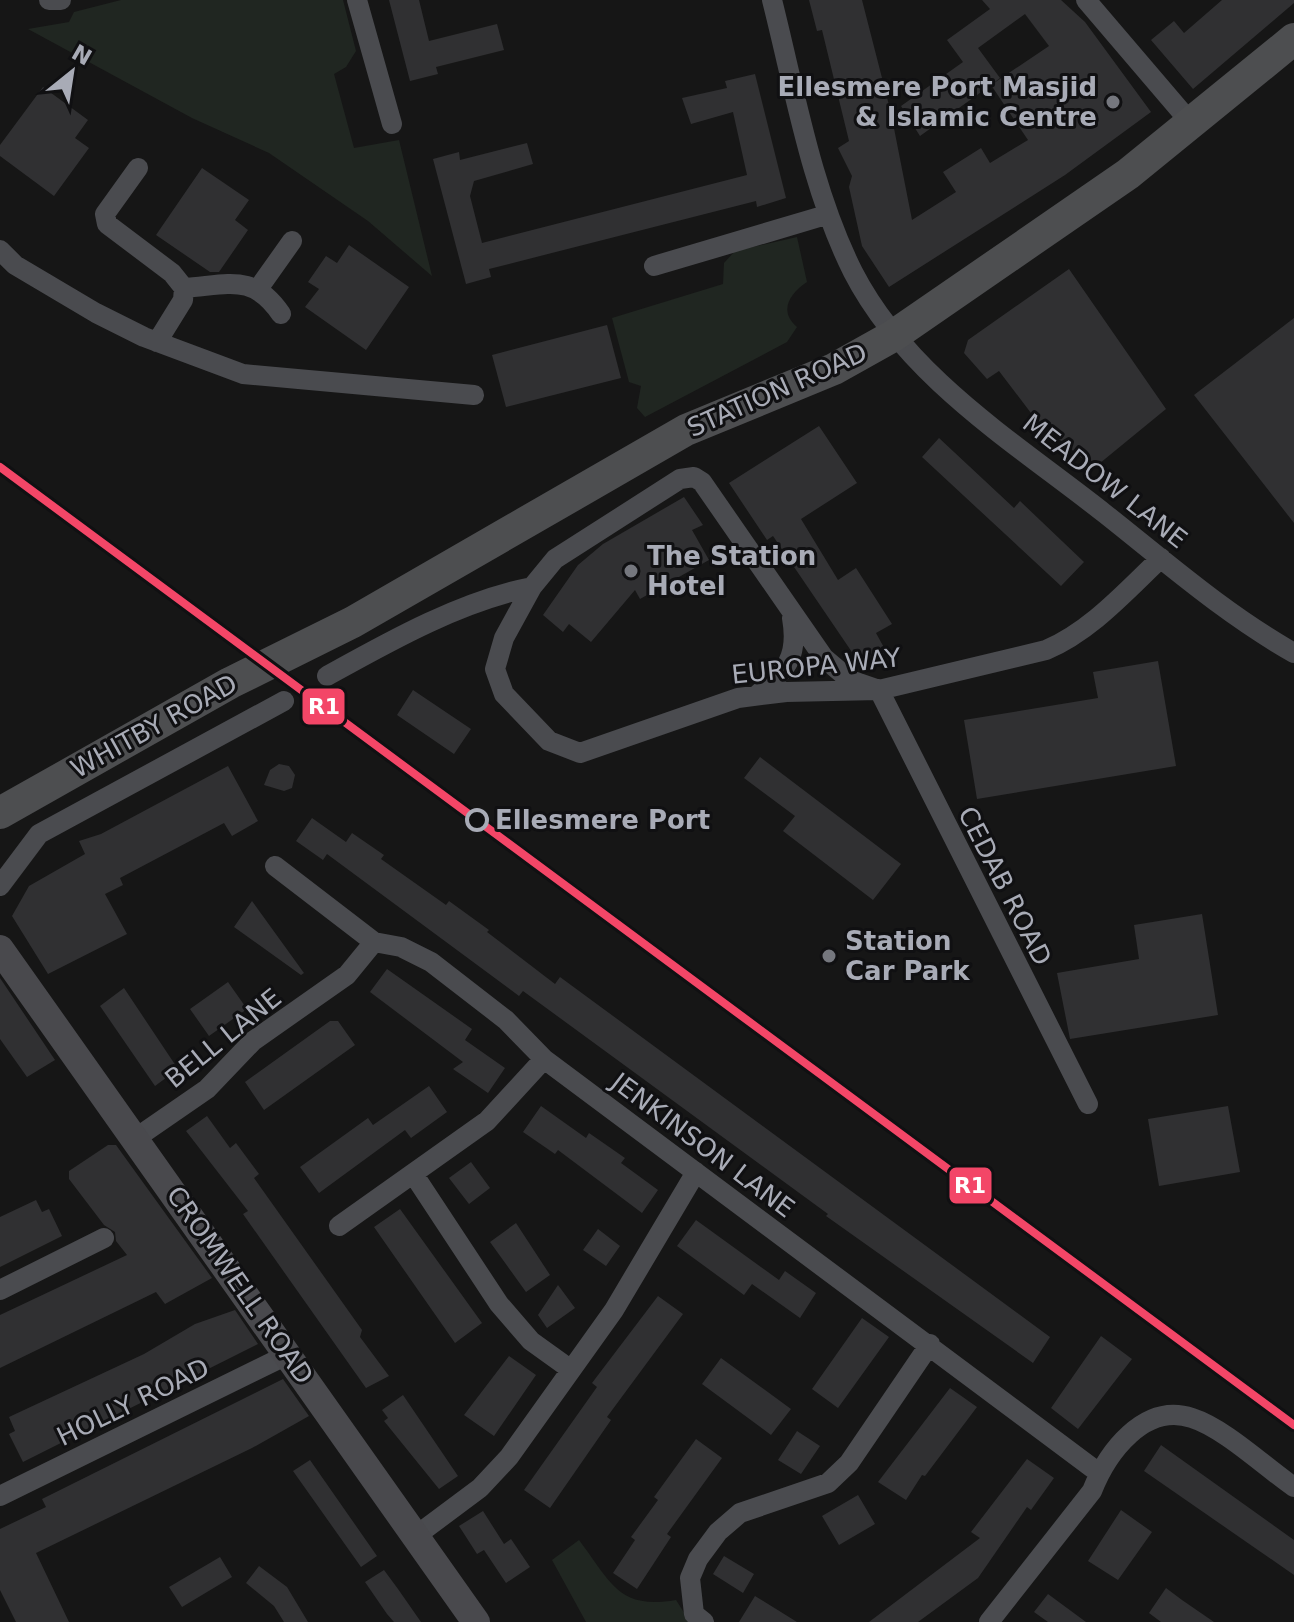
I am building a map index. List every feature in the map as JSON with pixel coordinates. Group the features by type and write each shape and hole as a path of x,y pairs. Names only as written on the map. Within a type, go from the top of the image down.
{"main road":[{"name":"STATION ROAD","path":"353,622 686,430 834,369 893,336 1116,184 1294,39"},
{"name":"WHITBY ROAD","path":"0,813 230,683 353,622"}],"street":[{"path":"49,0 61,0"},
{"path":"357,0 392,124"},
{"name":"MEADOW LANE","path":"772,0 826,215 855,275 893,336 934,379 1212,598 1294,653"},
{"path":"1086,0 1191,123"},
{"path":"138,168 105,214 107,224 172,273 184,288 183,300 157,342"},
{"path":"654,266 826,215"},
{"path":"258,289 292,241"},
{"path":"0,250 15,265 96,313 157,342 243,374 474,395"},
{"path":"184,288 237,284 258,289 267,294 281,314"},
{"name":"STATION ROAD","path":"549,741 504,694 495,669 504,638 532,587 555,559 680,479 694,477 702,482 791,614"},
{"name":"EUROPA WAY","path":"549,741 580,753 726,701 756,695 879,690 1046,650 1068,640 1161,558"},
{"path":"327,676 371,651 493,596 532,587"},
{"path":"791,614 836,672 879,690"},
{"path":"756,695 791,658 796,639 791,614"},
{"name":"CEDAB ROAD","path":"879,690 1088,1104"},
{"name":"WHITBY ROAD","path":"0,886 39,834 284,701"},
{"name":"JENKINSON LANE","path":"275,866 374,942 401,947 431,962 506,1020 544,1059 1099,1473"},
{"name":"BELL LANE","path":"136,1138 207,1089 253,1041 347,975 374,942"},
{"name":"CROMWELL ROAD","path":"0,949 476,1622"},
{"path":"339,1226 487,1121 544,1059"},
{"path":"417,1535 480,1488 509,1457 614,1310 696,1172"},
{"path":"414,1175 499,1304 531,1341 570,1369"},
{"path":"0,1290 104,1238"},
{"path":"704,1622 694,1614 690,1578 698,1559 718,1532 740,1513 828,1483 849,1463 930,1344"},
{"name":"HOLLY ROAD","path":"0,1496 289,1354"},
{"path":"989,1622 1074,1516 1122,1441 1138,1426 1167,1415 1190,1417 1294,1487"}],"shaded area":[{"path":"121,0 343,0 356,51 346,67 334,74 354,148 399,140 432,276 368,221 269,153 192,118 28,29 69,22 74,12"},
{"path":"797,237 807,282 788,303 788,315 797,327 787,342 645,417 637,408 641,386 629,382 612,318 723,284 724,263 735,251"},
{"path":"579,1540 618,1590 641,1601 676,1600 690,1622 586,1622 552,1560"}],"building":[{"path":"389,0 419,0 429,41 497,24 504,50 436,67 438,74 410,81"},
{"path":"809,0 862,0 891,113 912,220 956,192 943,172 981,148 990,163 1028,140 991,85 920,136 901,106 963,62 947,40 990,9 982,0 1061,0 1085,22 1151,112 1065,175 889,287 862,246 849,187 852,176 838,148 849,141 822,30 817,31","holes":["1025,14 1049,46 991,85 1000,78 978,48"]},
{"path":"1222,0 1294,0 1294,3 1193,89 1151,40 1174,21 1184,33"},
{"path":"755,74 786,198 757,207 756,201 489,269 491,277 466,284 433,159 459,152 460,160 527,143 533,164 474,181 470,196 482,243 747,175 733,112 691,124 682,98 727,88 725,81"},
{"path":"43,87 88,120 75,138 89,148 54,196 0,156 0,145"},
{"path":"202,168 249,200 235,220 248,230 219,272 210,272 156,235"},
{"path":"349,245 409,287 366,350 305,307 319,289 308,282 326,256 337,263"},
{"path":"1069,269 1166,409 1094,468 1037,421 999,371 987,379 964,353 968,340"},
{"path":"1294,318 1294,523 1194,395"},
{"path":"607,325 621,378 506,407 492,355"},
{"path":"819,426 857,483 801,519 838,580 856,568 892,624 876,633 887,653 858,661 773,536 767,540 729,483"},
{"path":"939,438 1014,508 1020,501 1084,562 1061,586 922,457"},
{"name":"The Station Hotel","path":"684,497 703,525 692,530 709,560 640,599 635,590 591,642 569,624 563,632 543,615 578,565 603,544"},
{"path":"1158,661 1176,766 977,799 964,720 1098,698 1093,672"},
{"path":"413,690 471,729 454,754 397,715"},
{"path":"760,757 901,864 873,900 783,831 795,816 744,778"},
{"path":"279,764 289,766 295,775 292,788 284,791 264,785 270,770"},
{"path":"228,766 258,821 232,836 224,823 120,878 123,885 105,894 127,934 48,974 12,916 29,886 85,854 79,841 101,834"},
{"path":"312,818 346,842 352,833 384,855 381,859 446,905 449,901 489,930 487,932 555,984 560,977 1050,1337 1033,1363 826,1216 828,1214 523,991 519,996 327,854 323,860 296,841"},
{"path":"252,901 304,973 301,975 234,927"},
{"path":"1202,914 1218,1015 1070,1039 1057,973 1139,959 1134,925"},
{"path":"387,969 472,1029 465,1040 505,1068 488,1093 453,1069 463,1062 370,992"},
{"path":"0,978 55,1060 27,1077 0,1039"},
{"path":"228,982 247,1009 209,1036 190,1009"},
{"path":"124,988 178,1069 155,1086 100,1006"},
{"path":"330,1021 338,1021 355,1045 264,1110 245,1082"},
{"path":"429,1086 447,1112 411,1138 405,1130 319,1193 300,1167 368,1118 373,1125"},
{"path":"541,1106 586,1138 589,1133 625,1158 621,1163 658,1190 642,1213 558,1150 555,1154 523,1132"},
{"path":"1228,1106 1240,1172 1159,1186 1148,1119"},
{"path":"207,1116 230,1148 236,1143 259,1174 254,1178 362,1330 360,1337 389,1376 366,1388 243,1214 248,1211 186,1131"},
{"path":"108,1145 116,1145 212,1278 165,1304 156,1292 0,1368 0,1315 127,1255 116,1241 115,1232 104,1225 69,1179 69,1171"},
{"path":"471,1162 490,1188 469,1204 449,1178"},
{"path":"36,1200 42,1212 49,1209 62,1236 0,1267 0,1217"},
{"path":"400,1209 482,1323 455,1343 374,1227"},
{"path":"696,1220 779,1280 785,1271 816,1293 800,1318 752,1284 744,1295 677,1246"},
{"path":"516,1223 550,1275 526,1292 490,1242"},
{"path":"598,1229 620,1246 606,1266 583,1250"},
{"path":"558,1285 575,1308 547,1328 538,1315"},
{"path":"658,1296 683,1314 607,1417 611,1420 550,1508 524,1490 597,1387 592,1383"},
{"path":"235,1310 258,1344 23,1462 9,1434 15,1431 9,1417 144,1354 195,1324"},
{"path":"862,1318 889,1337 838,1408 812,1389"},
{"path":"1101,1336 1132,1359 1078,1429 1051,1408"},
{"path":"509,1356 536,1375 494,1436 464,1415"},
{"path":"721,1358 791,1409 771,1435 702,1384"},
{"path":"283,1379 309,1416 252,1448 36,1553 69,1622 16,1622 0,1590 0,1529 46,1507 42,1499"},
{"path":"950,1388 977,1407 925,1476 922,1475 906,1500 878,1482"},
{"path":"403,1395 458,1476 439,1489 384,1421 388,1418 382,1410"},
{"path":"797,1431 820,1446 801,1474 778,1460"},
{"path":"696,1439 722,1458 667,1534 671,1537 637,1589 613,1573 635,1540 631,1537 658,1500 654,1497"},
{"path":"1161,1445 1294,1540 1294,1575 1144,1471"},
{"path":"1027,1459 1054,1478 1031,1510 1027,1507 978,1578 918,1622 869,1622 980,1538 971,1532"},
{"path":"310,1460 377,1556 361,1567 293,1471"},
{"path":"858,1495 875,1524 839,1545 822,1516"},
{"path":"1121,1510 1152,1532 1118,1580 1088,1561"},
{"path":"483,1511 504,1544 511,1539 530,1567 506,1583 484,1550 477,1554 459,1526"},
{"path":"724,1556 754,1574 743,1593 713,1574"},
{"path":"220,1557 232,1577 182,1607 169,1587"},
{"path":"259,1566 287,1587 308,1622 284,1622 274,1606 246,1583"},
{"path":"384,1570 421,1622 394,1622 387,1614 365,1582"},
{"path":"1166,1588 1214,1622 1161,1622 1149,1613"},
{"path":"1048,1594 1086,1622 1048,1622 1034,1612"},
{"path":"755,1596 797,1622 739,1622"}],"railway":[{"path":"488,829 1294,1425"}],"transit line":[{"name":"R1","path":"0,467 1294,1425"}],"place":[{"name":"Ellesmere Port Masjid & Islamic Centre","path":"1113,102"},
{"name":"The Station Hotel","path":"631,571"},
{"name":"Ellesmere Port","path":"477,820"},
{"name":"Station Car Park","path":"829,956"}]}
